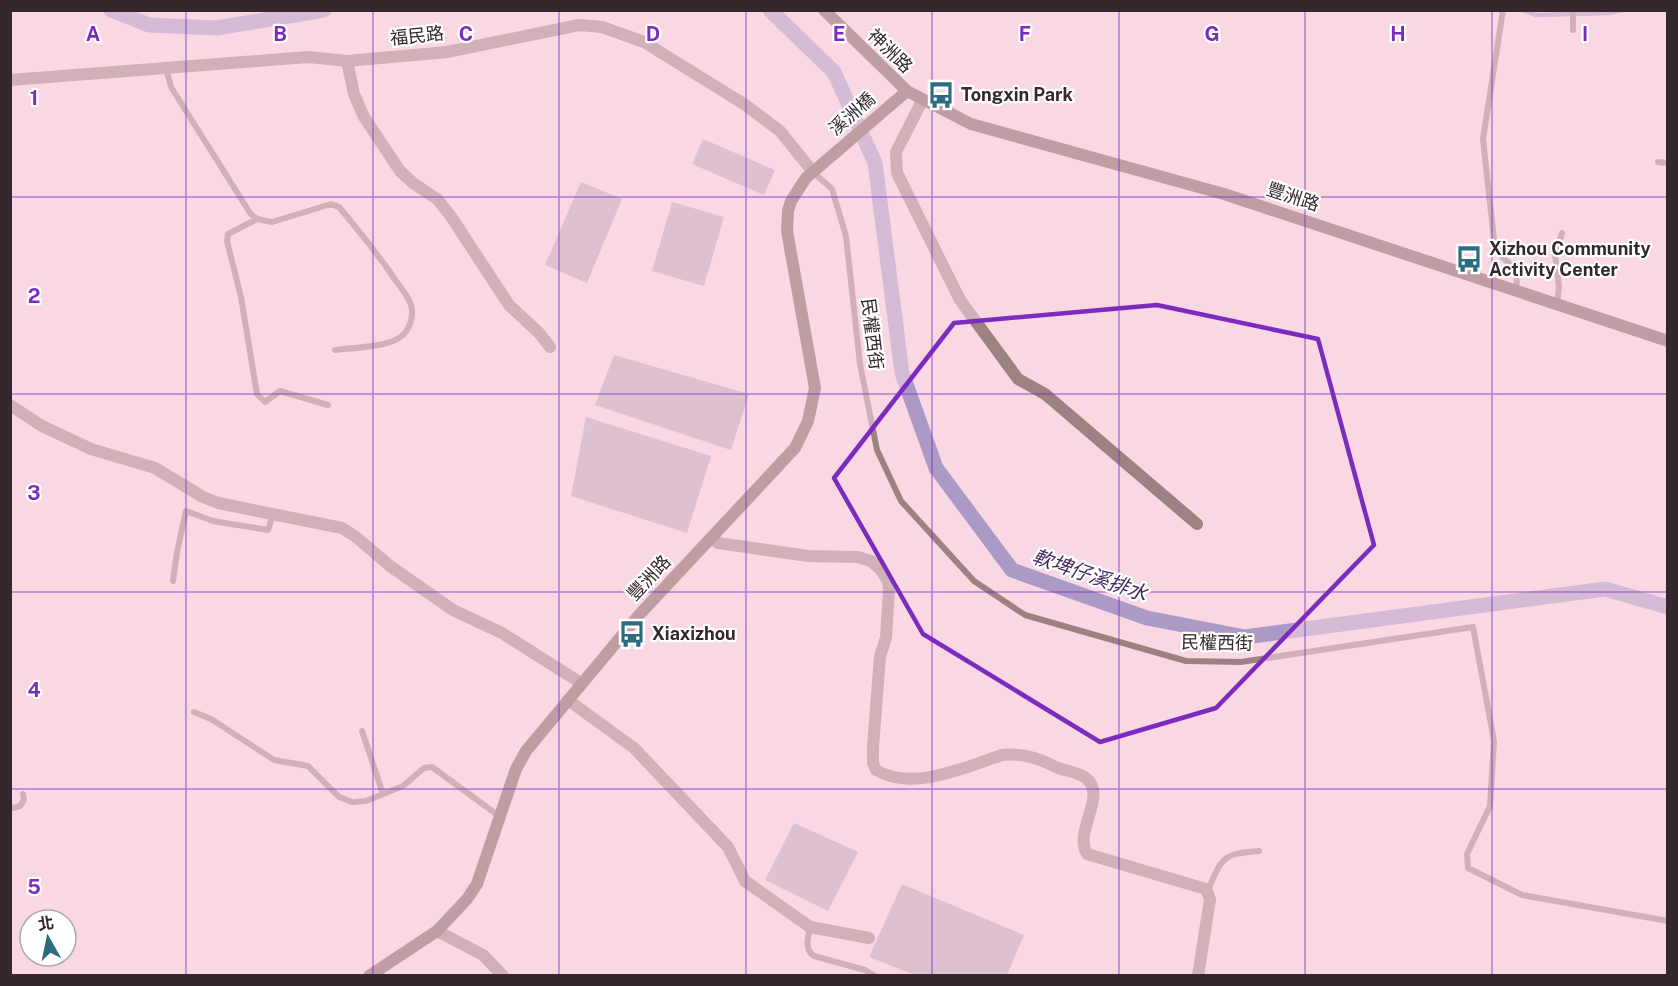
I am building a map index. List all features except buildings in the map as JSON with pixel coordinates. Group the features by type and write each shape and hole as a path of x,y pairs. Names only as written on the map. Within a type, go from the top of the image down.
{"street":[{"name":"神洲路","path":"824,10 907,91"},
{"name":"福民路","path":"10,80 308,57 347,61 447,52 579,25 602,27 644,42 744,104 780,132 817,168"},
{"path":"347,61 354,94 364,117 400,171 437,199 509,305 539,333 550,347"},
{"name":"豐洲路","path":"907,91 971,124 1289,214 1406,256 1668,341"},
{"name":"溪洲橋","path":"817,168 907,91"},
{"path":"922,100 896,152 897,173 960,300 1018,379 1045,394 1197,524"},
{"name":"豐洲路","path":"369,975 437,931 456,912 477,884 520,760 639,615 795,448 803,435 812,411 815,388 787,231 788,211 800,185 817,168"},
{"path":"10,405 42,426 91,449 155,468 203,497 218,503 335,526 349,532 390,566 453,610 502,633 581,683"},
{"path":"712,537 718,543 808,556 865,558 881,570 888,581 889,589 886,638 880,656 873,747 873,764 879,772 918,778 953,772 1002,755 1037,758 1086,778 1092,786 1093,801 1082,842 1087,854 1206,888 1208,891 1210,898 1198,975"},
{"path":"568,700 634,748 728,847 745,881 810,927 869,938"},
{"path":"437,931 483,955 503,975"}],"lane":[{"path":"1503,10 1483,139 1495,249 1512,266 1516,277 1516,290"},
{"path":"1573,10 1573,30"},
{"path":"166,68 171,87 250,213 257,219 272,222 331,204 339,207 377,253 407,297 411,307 411,319 402,336 389,342 335,350"},
{"path":"1658,162 1668,163"},
{"name":"民權西街","path":"817,168 832,189 846,236 860,364 877,450 901,501 974,581 1025,615 1186,661 1241,662 1473,627 1494,741 1490,806 1467,854 1468,868 1522,895 1668,921"},
{"path":"257,219 228,234 226,241 241,297 257,394 264,402 280,391 328,405"},
{"path":"1557,304 1559,286 1555,254 1563,232"},
{"path":"173,581 186,511 213,521 268,530 273,513"},
{"path":"195,712 211,719 274,760 308,766 339,797 345,800 366,801 383,795 403,786 424,768 432,767 500,816"},
{"path":"362,731 383,795"},
{"path":"10,807 20,806 24,800 22,794"},
{"path":"1208,891 1219,864 1236,853 1259,851"},
{"path":"810,927 807,948 814,956 875,975"}],"highlighted area":[{"path":"1157,305 1318,339 1374,545 1216,708 1100,742 923,634 834,478 954,323"}],"waterway":[{"name":"軟埤仔溪排水","path":"111,10 149,25 217,28 324,10"},
{"name":"軟埤仔溪排水","path":"770,10 834,72 875,163 902,373 936,468 1012,570 1147,618 1245,637 1605,589 1668,607"},
{"path":"1522,10 1536,15 1608,13 1622,10"}],"place":[{"name":"Tongxin Park","path":"941,95"},
{"name":"Xizhou Community Activity Center","path":"1469,259"},
{"name":"Xiaxizhou","path":"632,634"}]}
